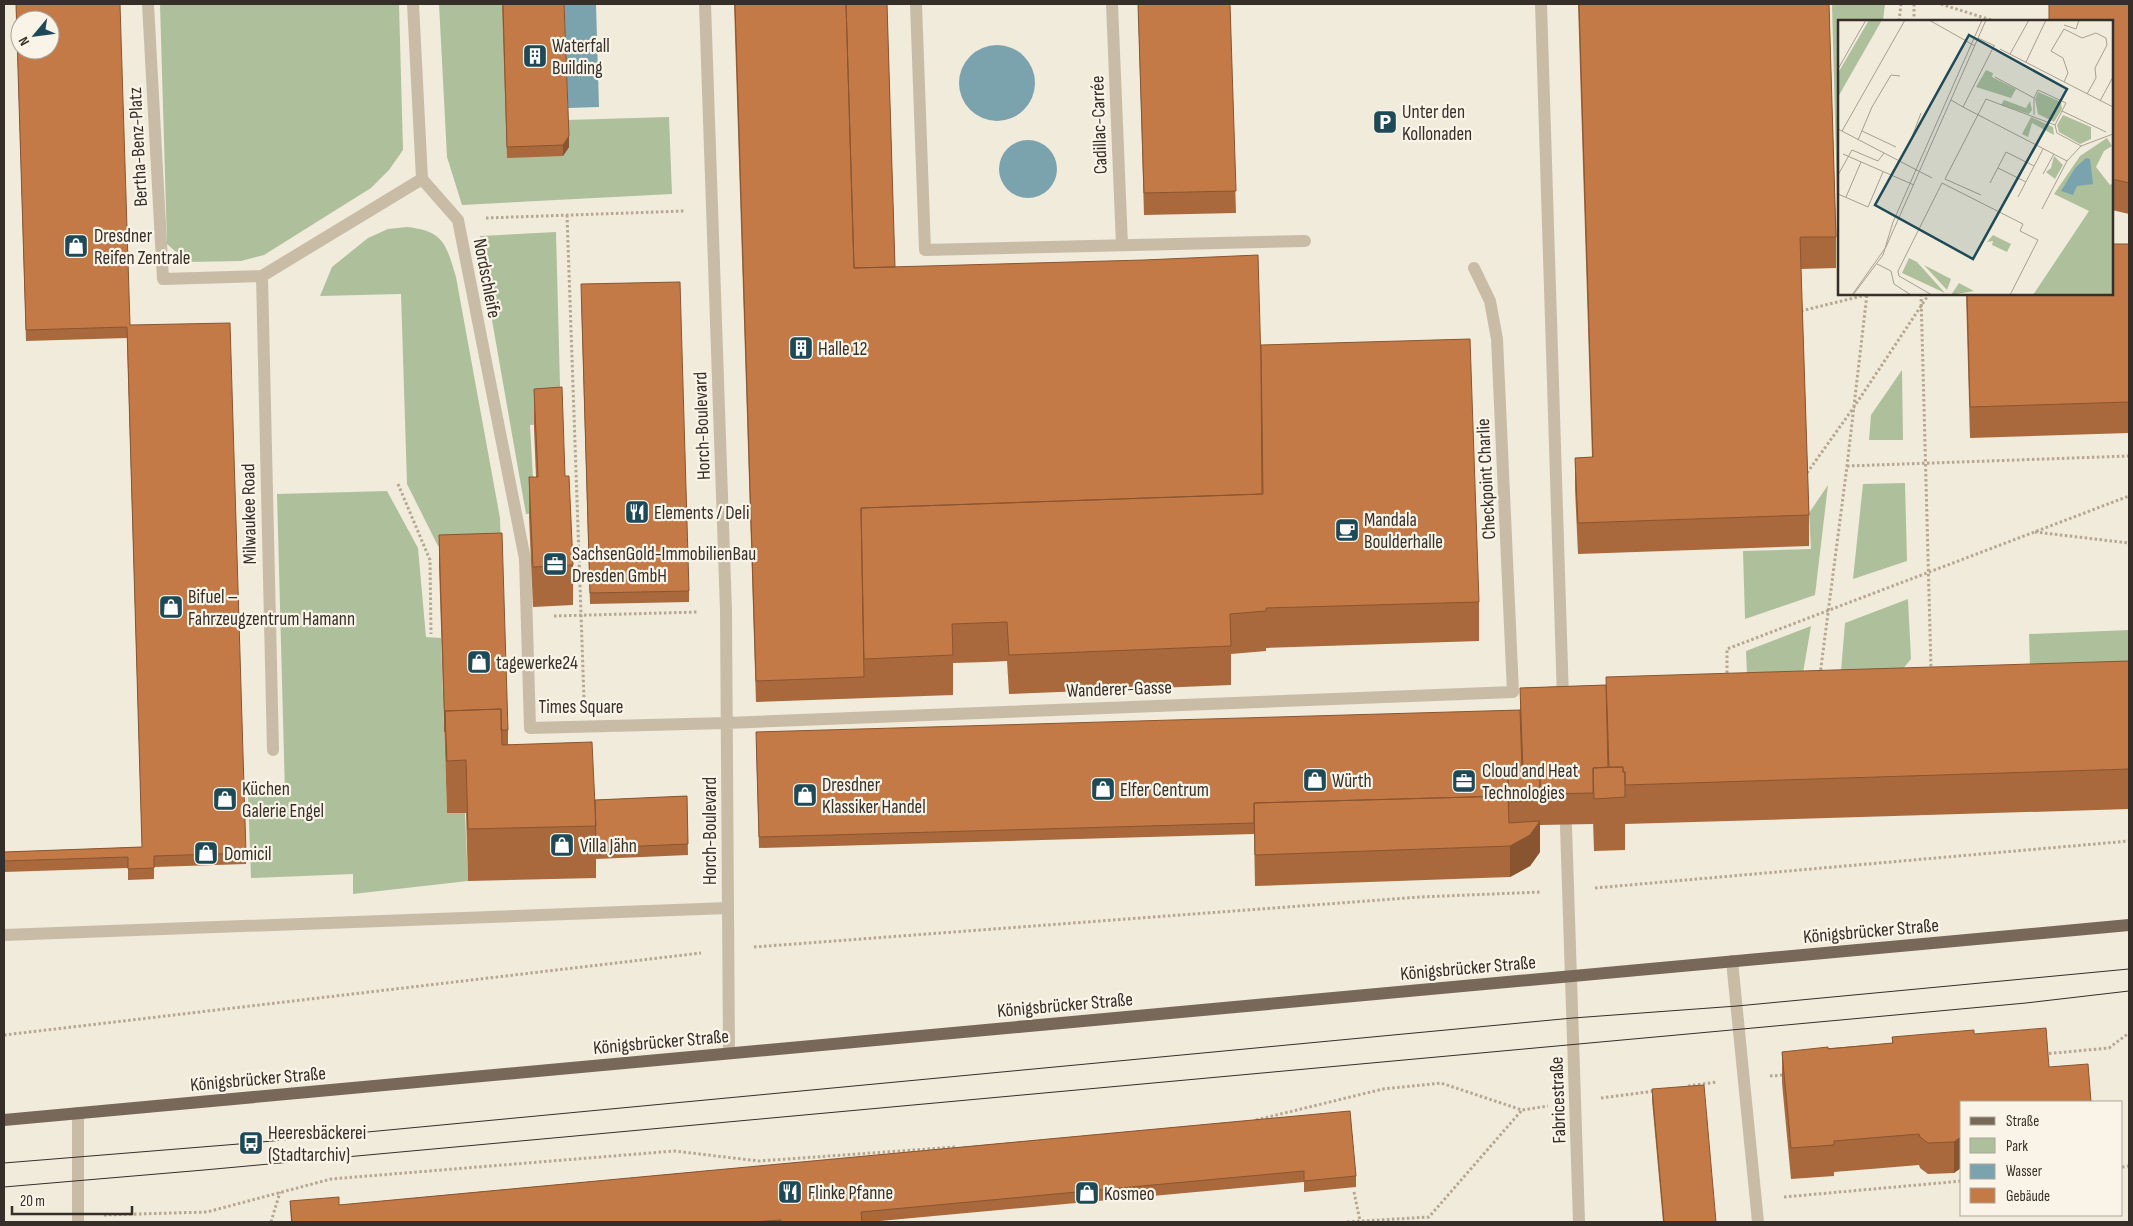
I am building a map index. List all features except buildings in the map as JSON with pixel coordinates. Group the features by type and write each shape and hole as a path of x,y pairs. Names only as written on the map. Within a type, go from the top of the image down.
{"main road":[{"name":"Königsbrücker Straße","path":"4,1120 2129,925"}],"street":[{"name":"Bertha-Benz-Platz","path":"148,4 163,279 262,276"},
{"path":"262,276 422,179 413,4"},
{"name":"Horch-Boulevard","path":"705,4 726,611 729,1053"},
{"path":"916,4 926,250 1305,241"},
{"name":"Cadillac-Carrée","path":"1112,4 1122,245"},
{"path":"1541,4 1563,703 1582,698"},
{"name":"Nordschleife","path":"422,179 458,220 523,549 525,569"},
{"name":"Checkpoint Charlie","path":"1474,268 1490,300 1497,340 1513,692"},
{"name":"Milwaukee Road","path":"262,276 273,750"},
{"name":"Times Square","path":"525,569 530,728 727,722"},
{"name":"Wanderer-Gasse","path":"727,722 1513,692"},
{"name":"Fabricestraße","path":"1566,826 1579,1222"},
{"path":"4,934 728,908"},
{"path":"1732,961 1758,1222"},
{"path":"78,1113 78,1219"}],"path":[{"path":"1898,20 1900,4"},
{"path":"1914,4 1914,20"},
{"path":"1941,4 1991,20"},
{"path":"458,220 567,214 712,210"},
{"path":"567,214 584,726"},
{"path":"1801,311 1864,295"},
{"path":"1819,681 1868,295"},
{"path":"1922,295 1931,676"},
{"path":"1806,473 1854,407 1928,295"},
{"path":"1847,466 2129,456"},
{"path":"398,484 430,560 432,634"},
{"path":"1727,684 1727,649 2129,496"},
{"path":"2034,532 2129,543"},
{"path":"430,560 440,560"},
{"path":"526,617 726,611"},
{"path":"4,1035 728,949 1410,898 1569,890 2129,841"},
{"path":"2040,1054 2109,1048 2129,1033"},
{"path":"1679,1088 1744,1078 1794,1074"},
{"path":"1254,1120 1383,1089 1441,1083 1522,1110 1660,1090"},
{"path":"1347,1222 1428,1216 1522,1110"},
{"path":"78,1219 207,1212 331,1179 674,1151 759,1161 958,1147"},
{"path":"1756,1200 1960,1182"},
{"path":"271,1222 280,1192"},
{"path":"1354,1192 1360,1221"}],"green space":[{"path":"160,4 399,4 403,150 389,170 371,188 264,255 241,261 187,262 167,244"},
{"path":"439,4 502,4 567,120 669,117 672,194 462,205 447,157"},
{"path":"1832,4 1885,4 1883,20 1838,20 1838,234"},
{"path":"407,227 429,232 442,241 456,277 500,518 501,548 438,546 407,484 401,294 320,296 332,267 368,238 388,229"},
{"path":"556,232 561,423 530,425 535,513 526,514 483,269 480,236"},
{"path":"1902,370 1903,440 1869,440 1871,415"},
{"path":"1905,483 1907,561 1853,579 1863,484"},
{"path":"1828,485 1815,595 1745,619 1743,551 1811,549 1809,513"},
{"path":"387,491 418,548 426,637 441,638 447,813 465,813 468,881 353,894 353,874 251,878 248,795 285,794 277,494"},
{"path":"1908,599 1911,659 1902,670 1841,671 1845,623"},
{"path":"1811,626 1803,673 1747,675 1746,651"},
{"path":"2129,630 2129,662 2030,667 2029,634"}],"water":[{"path":"564,4 596,4 599,107 568,108"},
{"path":"997,45 1012,48 1024,56 1032,68 1035,83 1032,98 1024,110 1012,118 997,121 982,118 970,110 962,98 959,83 962,68 970,56 982,48"},
{"path":"1022,140 1034,140 1049,148 1057,163 1057,175 1049,190 1034,198 1022,198 1007,190 999,175 999,163 1007,148"}],"tram line":[{"path":"4,1163 251,1143 1573,1018 1737,1006 2129,969"},
{"path":"4,1187 2026,1003 2129,991"}],"place":[{"name":"Waterfall Building","path":"535,56"},
{"name":"Unter den Kollonaden","path":"1385,122"},
{"name":"Dresdner Reifen Zentrale","path":"76,246"},
{"name":"Halle 12","path":"801,348"},
{"name":"Elements / Deli","path":"637,512"},
{"name":"Mandala Boulderhalle","path":"1347,530"},
{"name":"SachsenGold-ImmobilienBau Dresden GmbH","path":"555,564"},
{"name":"Bifuel – Fahrzeugzentrum Hamann","path":"171,607"},
{"name":"tagewerke24","path":"479,662"},
{"name":"Würth","path":"1315,780"},
{"name":"Cloud and Heat Technologies","path":"1464,781"},
{"name":"Elfer Centrum","path":"1103,789"},
{"name":"Dresdner Klassiker Handel","path":"805,795"},
{"name":"Küchen Galerie Engel","path":"225,799"},
{"name":"Villa Jähn","path":"562,845"},
{"name":"Domicil","path":"206,853"},
{"name":"Heeresbäckerei (Stadtarchiv)","path":"251,1143"},
{"name":"Flinke Pfanne","path":"790,1192"},
{"name":"Kosmeo","path":"1087,1193"}]}
